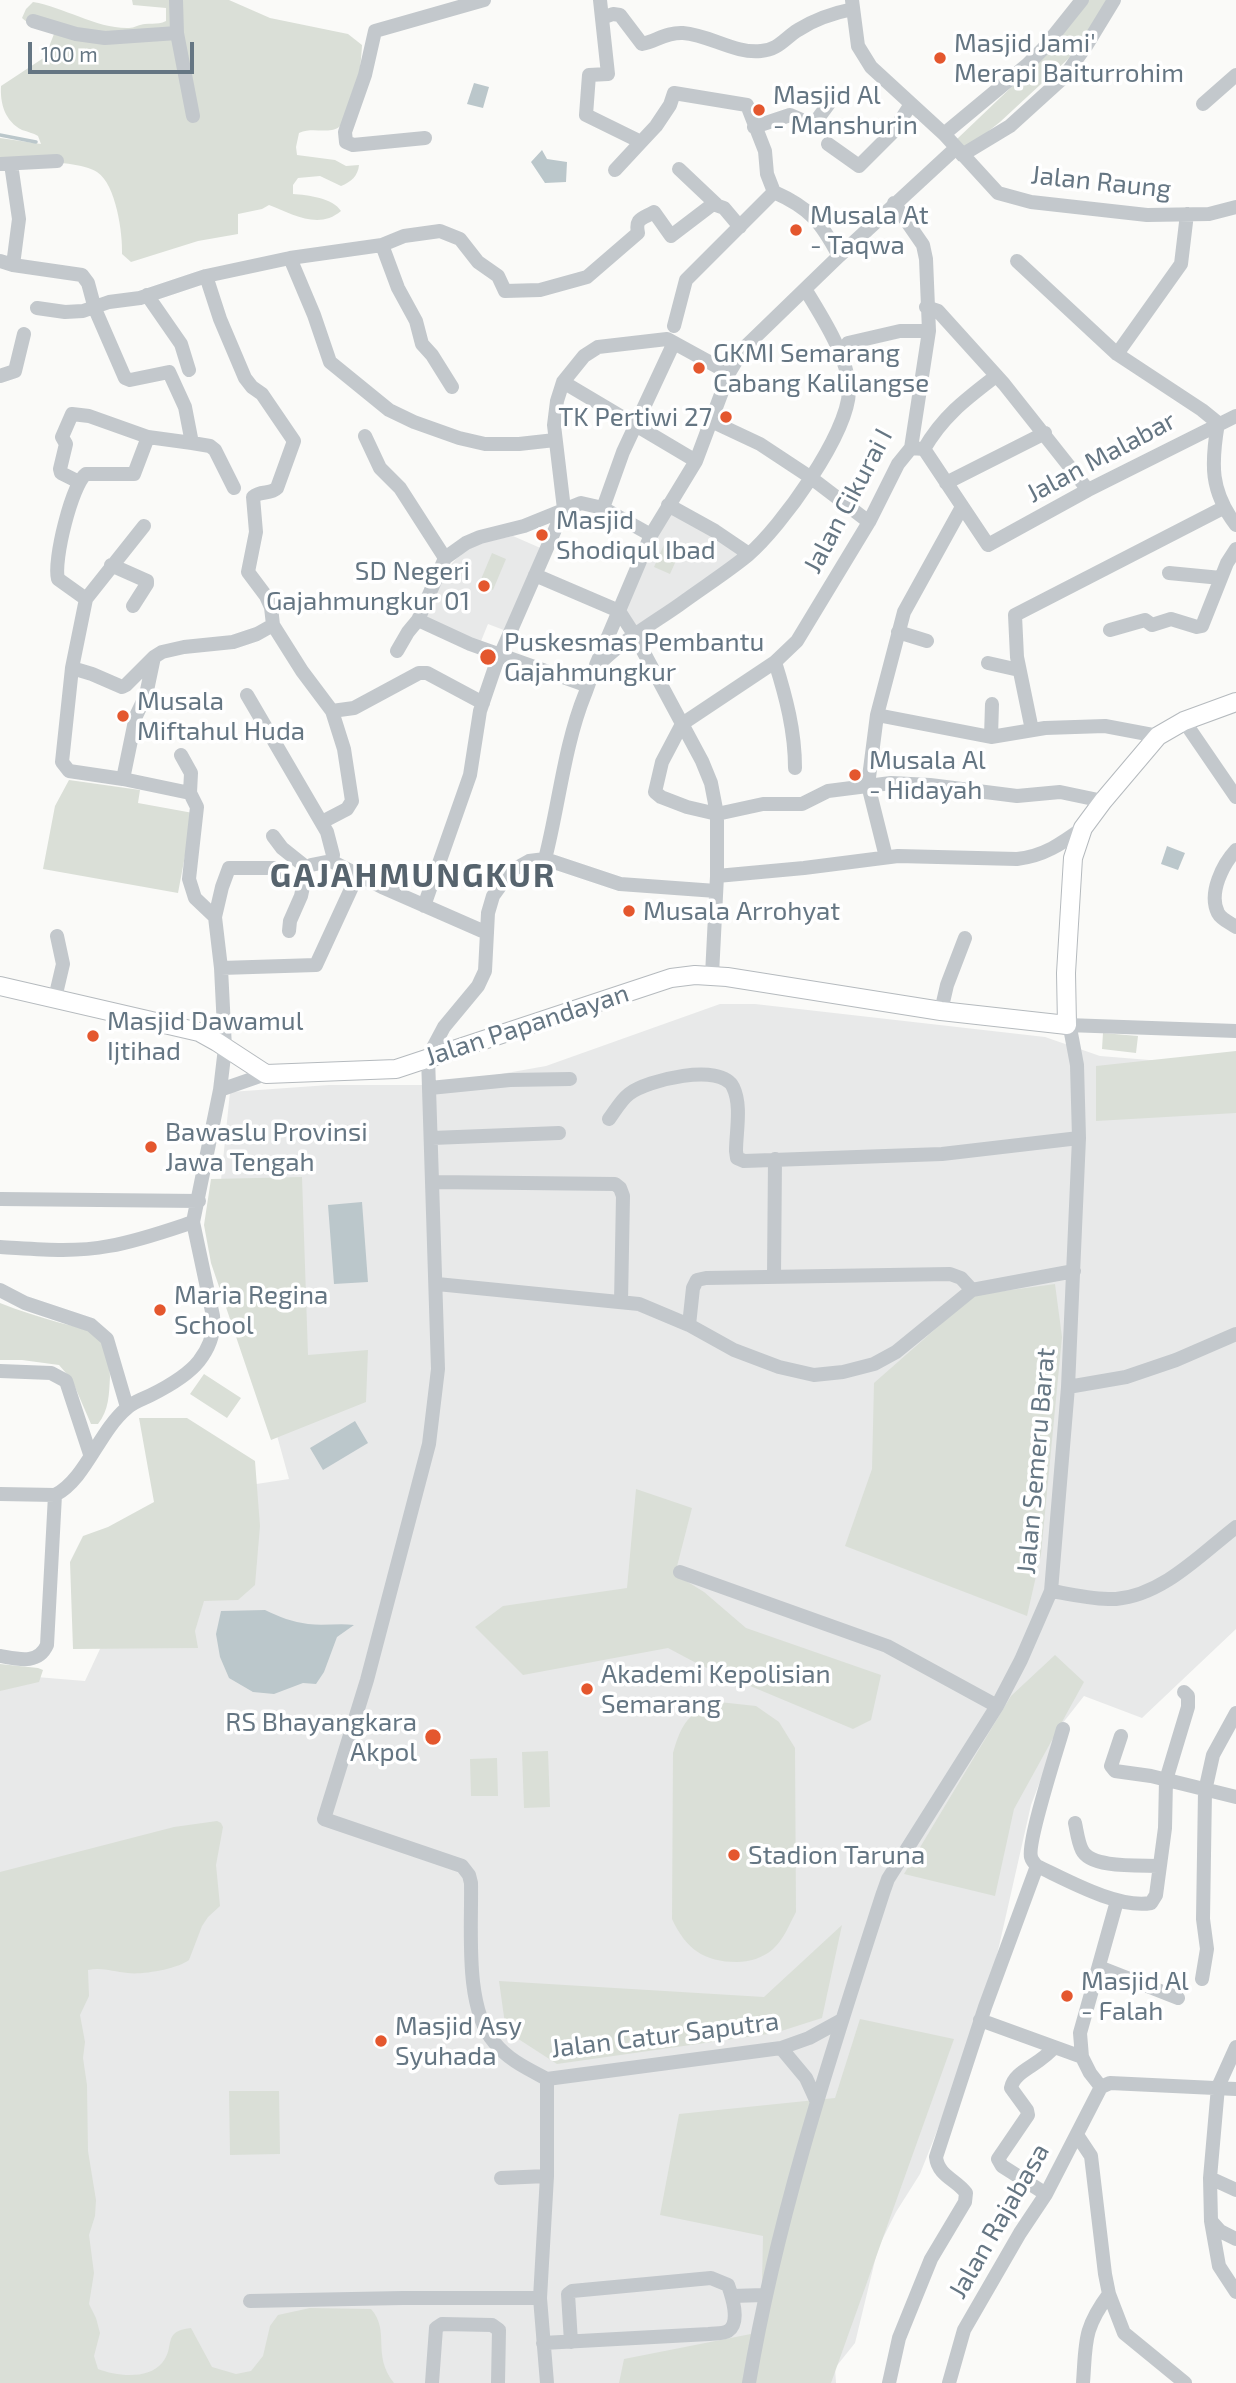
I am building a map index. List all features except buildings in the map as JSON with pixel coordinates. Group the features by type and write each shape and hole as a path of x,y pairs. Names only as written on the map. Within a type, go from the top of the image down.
{"main road":[{"path":"1067,1025 1066,972 1073,858 1083,828 1158,736 1184,721 1236,702"},
{"name":"Jalan Papandayan","path":"266,1074 396,1069 671,978 712,975 941,1011 1067,1025"},
{"path":"0,986 199,1032 266,1074"}],"street":[{"path":"176,0 177,33 193,116"},
{"path":"425,138 352,145 345,142 345,132 365,75 375,31 484,0"},
{"path":"600,0 608,74 589,75 585,114 641,142"},
{"path":"944,134 1027,65 1082,0"},
{"path":"545,859 573,732 588,686 651,535 696,461 729,373 744,348 925,175 938,164 1010,126 1064,77 1114,0"},
{"path":"602,18 613,14 620,15 642,44 667,34 683,33 750,51 762,51 774,49 797,30 852,4"},
{"name":"Jalan Raung","path":"852,4 858,46 870,67 944,134 998,192 1031,202 1147,215 1209,214 1236,207"},
{"path":"33,21 76,34 105,38 177,33"},
{"path":"1203,104 1236,75"},
{"path":"615,170 656,126 670,105 674,93 747,105 765,151 767,174 774,192 798,202 812,214 839,256"},
{"path":"754,127 790,115 813,125 833,98"},
{"path":"828,144 859,166 893,132 911,104"},
{"path":"57,161 6,164 17,200 19,219 7,263 82,275 88,283 113,355 126,379 167,372 170,374 185,407 192,443"},
{"path":"679,169 716,204 724,208 740,227"},
{"path":"674,326 686,280 774,192"},
{"name":"Jalan Cikurai I","path":"682,724 775,662 797,641 869,522 898,464 917,449 929,331 926,259 923,245 894,203"},
{"path":"37,308 73,313 95,309 109,302 147,295 206,276 290,258 382,245 404,236 440,231 460,239 478,262 498,276 505,291 540,290 587,277 638,233 638,221 654,212 671,236 716,204"},
{"path":"1117,354 1181,264 1187,214"},
{"path":"382,245 398,288 416,321 422,344 452,387"},
{"path":"290,258 330,362 389,410 459,438 485,444 555,440"},
{"path":"1017,261 1117,354 1219,423 1213,472 1223,508 1236,525"},
{"path":"206,276 220,319 245,378 262,394 293,441 277,488 253,497 257,532 248,572 266,596 271,607 273,625 302,671 332,711 344,749 352,801 347,808 322,822"},
{"path":"595,670 615,651 749,554 777,523 835,438 845,415 849,389 830,330 805,289"},
{"path":"147,295 181,344 189,370"},
{"path":"926,307 939,311 1045,433 1088,490"},
{"path":"848,343 900,331 929,331"},
{"path":"0,376 15,370 24,334"},
{"path":"424,906 470,775 483,703 500,654 564,509 555,440 555,411 563,382 592,350 622,343 667,339 729,373"},
{"path":"603,508 623,452 671,349"},
{"path":"886,857 868,785 877,715 904,612 962,507 917,449 959,404 996,376"},
{"path":"563,382 696,461"},
{"path":"79,482 60,471 66,444 62,437 72,414 89,416 148,437 210,446 215,450 233,488"},
{"name":"Jalan Malabar","path":"962,507 986,544 990,544 1088,490 1236,416"},
{"path":"711,421 760,444 810,477 869,522"},
{"path":"946,483 1045,433"},
{"path":"365,436 380,468 400,488 445,558"},
{"path":"86,599 58,579 56,566 60,542 79,482 86,474 134,474 148,437"},
{"path":"397,651 418,620 445,558 480,537 524,526 581,503 603,508 651,535"},
{"path":"668,505 749,554"},
{"path":"1032,730 1019,670 1014,619 1018,612 1223,508"},
{"path":"144,526 86,599 72,668 62,762 64,768 69,771 190,793"},
{"path":"1110,630 1145,620 1153,625 1171,619 1201,626 1236,549"},
{"path":"111,565 147,581 133,606"},
{"path":"1169,573 1221,578"},
{"path":"535,575 619,611 635,636 711,783 717,814 712,975"},
{"path":"418,620 470,644 588,686"},
{"path":"72,668 121,687 153,657 170,649 233,642 273,625"},
{"path":"898,632 927,641"},
{"path":"123,779 136,716 146,695 153,657"},
{"path":"775,662 792,727 795,768"},
{"path":"988,663 1019,670"},
{"path":"332,711 354,708 419,673 427,673 483,703"},
{"path":"247,695 322,822 331,842 331,861"},
{"path":"991,737 992,704"},
{"path":"877,715 991,737 1032,730 1105,726 1158,736"},
{"path":"1184,721 1236,797"},
{"path":"682,724 662,762 655,792 687,807 717,814 763,804 802,804 828,791 891,783 1017,796 1060,792 1103,801"},
{"path":"181,755 191,773 190,793 197,807 189,879 191,891 215,917"},
{"path":"717,876 886,857 931,855 1033,858 1051,851 1083,828"},
{"path":"273,836 282,848 307,868"},
{"path":"1236,850 1220,870 1216,904 1220,916 1236,927"},
{"path":"716,891 620,884 545,859 528,861 511,871 493,896 488,913 485,971 478,986 444,1027 428,1057 437,1284 639,1304 689,1325 734,1350 779,1367 814,1375 844,1372 874,1364 896,1352 972,1290 1074,1271"},
{"path":"289,931 307,868 331,861 357,876 487,933"},
{"path":"0,1494 55,1495 70,1485 90,1454 127,1407 164,1389 198,1362 209,1345 214,1324 193,1222 220,1090 225,1048 221,968 215,917 229,868 275,868 277,882"},
{"path":"221,968 316,965 357,876"},
{"path":"55,998 63,964 57,936"},
{"path":"941,1011 947,985 965,938"},
{"name":"Jalan Papandayan","path":"1067,1025 1236,1031"},
{"name":"Jalan Semeru Barat","path":"749,2383 764,2295 817,2102 888,1879 997,1706 1021,1660 1051,1591 1068,1387 1079,1138 1077,1065 1067,1025"},
{"path":"220,1090 266,1074"},
{"path":"609,1119 628,1094 653,1082 698,1074 722,1076 729,1081 737,1097 737,1158 744,1161 942,1154 1079,1138"},
{"path":"430,1088 510,1080 570,1079"},
{"path":"432,1138 559,1133"},
{"path":"774,1276 775,1159"},
{"path":"434,1182 615,1184 620,1188 622,1196 621,1302"},
{"path":"0,1199 199,1201"},
{"path":"0,1247 75,1250 107,1247 193,1222"},
{"path":"689,1325 693,1288 697,1280 706,1278 950,1274 961,1278 972,1290"},
{"name":"Jalan Catur Saputra","path":"437,1284 438,1380 429,1444 367,1680 324,1819 462,1866 469,1875 471,1884 473,1980 480,2018 486,2032 505,2053 525,2068 547,2079 780,2048 809,2038 842,2020"},
{"path":"0,1290 25,1303 91,1325 107,1339 127,1407"},
{"path":"1068,1387 1126,1377 1176,1360 1236,1334"},
{"path":"0,1371 44,1371 66,1381 90,1454"},
{"path":"0,1656 27,1660 36,1658 43,1654 47,1645 55,1495"},
{"path":"1051,1591 1113,1599 1136,1596 1162,1584 1236,1527"},
{"path":"680,1573 887,1647 997,1706"},
{"path":"1063,1729 1034,1831 1030,1856 1037,1866 1117,1901 1151,1903 1156,1895 1160,1866 1166,1780 1188,1707 1188,1696 1184,1692"},
{"path":"1202,1979 1207,1949 1203,1919 1205,1791 1213,1755 1236,1713"},
{"path":"1121,1736 1112,1769 1115,1771 1236,1797"},
{"path":"1075,1823 1080,1847 1091,1859 1106,1863 1160,1866"},
{"path":"889,2383 899,2338 931,2259 965,2202 967,2193 943,2173 936,2163 936,2157 980,2020 1037,1866"},
{"path":"1117,1901 1080,2033 1082,2057 1090,2073 1101,2087 1110,2083 1236,2089"},
{"path":"1099,1967 1178,1997"},
{"path":"980,2020 1082,2057"},
{"path":"1046,2194 1002,2166 998,2159 1028,2115 1010,2088 1012,2082 1017,2075 1045,2059 1054,2047"},
{"path":"1236,2047 1218,2087 1210,2178 1210,2221 1219,2266 1236,2292"},
{"path":"780,2048 806,2078 817,2102"},
{"path":"547,2079 547,2176 540,2298 547,2383"},
{"name":"Jalan Rajabasa","path":"949,2383 964,2330 1020,2233 1046,2194 1101,2087"},
{"path":"1077,2135 1091,2156 1109,2294 1124,2333 1185,2383"},
{"path":"501,2178 547,2176"},
{"path":"1210,2178 1236,2190"},
{"path":"1210,2221 1220,2231 1236,2239"},
{"path":"543,2343 571,2342 726,2332 731,2329 734,2321 732,2296 728,2285 711,2278 572,2291 568,2294 567,2302 571,2342"},
{"path":"1083,2383 1087,2330 1094,2313 1109,2294"},
{"path":"732,2296 764,2295"},
{"path":"250,2301 540,2298"},
{"path":"432,2383 436,2328 442,2324 492,2325 499,2330 498,2383"}],"shaded area":[{"path":"132,0 229,0 270,18 348,34 362,45 356,94 347,118 332,130 299,133 296,147 297,155 335,160 346,166 359,165 353,178 341,186 320,176 298,178 293,185 293,194 326,200 341,211 333,217 315,220 269,205 238,214 238,234 198,241 131,262 122,254 120,222 114,198 104,178 97,172 64,163 0,163 0,138 41,144 38,136 11,122 1,99 1,86 45,57 54,34 22,18 26,9 33,2 117,27 131,28 166,21 166,8 133,5"},
{"path":"1088,0 1109,0 1081,47 1000,122 966,149 957,139 1044,56"},
{"path":"474,83 489,87 483,108 467,104"},
{"path":"542,150 547,159 567,162 566,182 545,183 531,162"},
{"path":"676,502 749,549 636,635 621,613"},
{"name":"SD Negeri Gajahmungkur 01","path":"513,536 545,550 509,632 488,624 479,646 423,620 443,574 468,545"},
{"path":"667,538 683,545 670,574 654,567"},
{"path":"492,553 506,559 493,590 479,584"},
{"path":"69,780 140,790 138,803 193,813 178,893 43,869 55,806"},
{"path":"1167,846 1185,853 1178,870 1161,864"},
{"name":"Akademi Kepolisian Semarang","path":"720,1004 755,1004 1045,1037 1100,1056 1236,1067 1236,1629 1142,1718 1084,1696 1062,1724 1031,1805 997,1955 957,2080 920,2174 896,2212 878,2248 855,2343 835,2368 836,2383 0,2383 0,1674 85,1681 114,1619 250,1485 289,1479 217,1219 230,1092 329,1085 438,1085 546,1066"},
{"path":"1103,1033 1138,1036 1136,1053 1102,1049"},
{"path":"1236,1051 1236,1113 1096,1121 1096,1066"},
{"path":"302,1177 308,1355 368,1350 366,1402 271,1440 211,1263 204,1225 211,1179"},
{"path":"362,1202 368,1282 334,1284 328,1205"},
{"path":"1055,1284 1062,1337 1041,1554 1027,1616 845,1546 872,1469 874,1383 974,1295"},
{"path":"0,1303 82,1328 99,1339 107,1356 110,1377 106,1408 98,1424 91,1424 72,1380 59,1365 0,1360"},
{"path":"204,1374 241,1398 227,1418 190,1394"},
{"path":"139,1418 187,1418 255,1461 260,1526 255,1585 238,1600 204,1601 195,1631 198,1648 73,1649 70,1562 83,1536 108,1527 154,1502"},
{"path":"355,1421 368,1443 323,1470 310,1448"},
{"path":"636,1489 692,1508 675,1574 704,1592 746,1628 881,1675 871,1720 853,1729 700,1665 668,1648 523,1675 475,1627 503,1606 627,1588"},
{"path":"265,1610 302,1623 354,1625 337,1637 324,1672 316,1684 303,1683 274,1694 253,1692 229,1678 220,1657 216,1634 221,1611"},
{"path":"1055,1655 1084,1682 1014,1809 995,1896 904,1874 1011,1696"},
{"path":"0,1664 43,1670 39,1682 0,1691"},
{"name":"Stadion Taruna","path":"719,1702 756,1706 779,1722 795,1748 796,1912 773,1949 760,1957 742,1962 715,1960 697,1952 683,1938 672,1919 673,1753 688,1720 700,1710"},
{"path":"548,1751 550,1807 524,1808 522,1752"},
{"path":"497,1758 498,1796 471,1796 470,1759"},
{"path":"217,1821 223,1827 216,1865 220,1906 202,1926 189,1960 168,1969 142,1973 88,1970 89,1996 80,2015 85,2042 83,2058 87,2085 88,2151 96,2200 95,2216 89,2235 94,2273 89,2304 100,2333 94,2356 98,2369 122,2375 149,2372 166,2357 172,2336 176,2332 191,2328 212,2367 236,2374 251,2371 263,2356 270,2326 278,2315 310,2308 371,2309 380,2326 384,2362 394,2383 0,2383 0,1872 174,1827"},
{"path":"842,1925 822,2018 775,2033 557,2064 506,2031 499,1981 764,1997"},
{"path":"860,2019 954,2039 831,2383 619,2383 624,2359 761,2332 763,2236 660,2215 679,2114 835,2098"},
{"path":"229,2091 279,2091 280,2154 230,2155"}],"waterway":[{"path":"0,135 36,142"}],"place":[{"name":"Masjid Jami' Merapi Baiturrohim","path":"940,58"},
{"name":"Masjid Al - Manshurin","path":"759,110"},
{"name":"Musala At - Taqwa","path":"796,230"},
{"name":"GKMI Semarang Cabang Kalilangse","path":"699,368"},
{"name":"TK Pertiwi 27","path":"726,417"},
{"name":"Masjid Shodiqul Ibad","path":"542,535"},
{"name":"SD Negeri Gajahmungkur 01","path":"484,586"},
{"name":"Puskesmas Pembantu Gajahmungkur","path":"488,657"},
{"name":"Musala Miftahul Huda","path":"123,716"},
{"name":"Musala Al - Hidayah","path":"855,775"},
{"name":"Musala Arrohyat","path":"629,911"},
{"name":"Masjid Dawamul Ijtihad","path":"93,1036"},
{"name":"Bawaslu Provinsi Jawa Tengah","path":"151,1147"},
{"name":"Maria Regina School","path":"160,1310"},
{"name":"Akademi Kepolisian Semarang","path":"587,1689"},
{"name":"RS Bhayangkara Akpol","path":"433,1737"},
{"name":"Stadion Taruna","path":"734,1855"},
{"name":"Masjid Al - Falah","path":"1067,1996"},
{"name":"Masjid Asy Syuhada","path":"381,2041"}],"district":[{"name":"GAJAHMUNGKUR","path":"413,876"}]}
